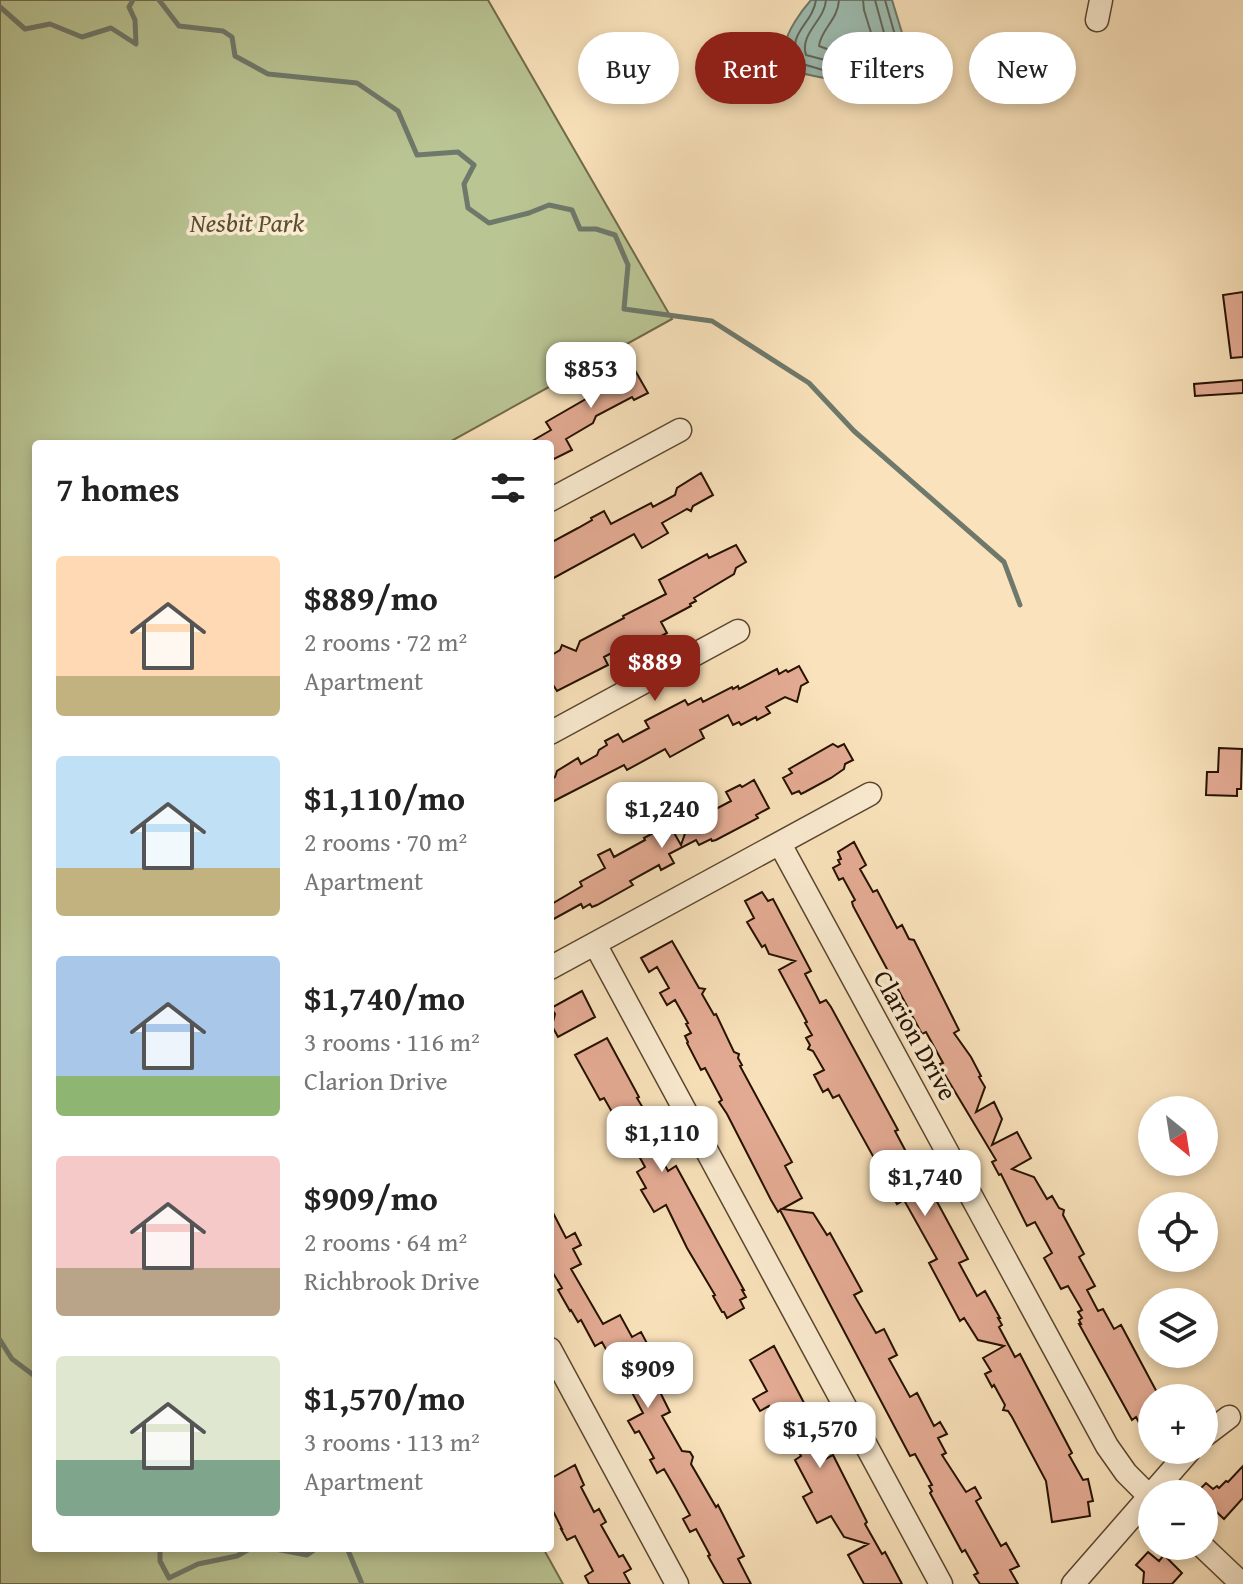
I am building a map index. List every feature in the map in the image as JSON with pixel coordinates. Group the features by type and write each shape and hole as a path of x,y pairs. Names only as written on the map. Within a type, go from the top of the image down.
{"street":[{"path":"554,498 680,430"},
{"path":"554,731 738,631"},
{"path":"554,966 870,794"},
{"name":"Clarion Drive","path":"780,844 1103,1438 1138,1486"},
{"path":"595,944 941,1584"},
{"path":"554,1356 677,1584"},
{"path":"1218,1425 1229,1417"},
{"path":"1165,1480 1178,1464"},
{"path":"1073,1584 1138,1511"},
{"path":"1217,1560 1242,1584"}],"green space":[{"name":"Nesbit Park","path":"0,0 488,0 672,319 453,440 32,440 32,1552 545,1552 563,1584 0,1584"}],"water":[{"path":"811,0 892,0 902,32 822,32 822,77 806,74 806,32 789,32"}],"building":[{"path":"1243,292 1243,357 1231,358 1223,295"},
{"path":"632,365 648,393 634,400 632,397 596,416 593,423 566,439 572,450 554,459 554,440 534,440 551,430 546,422 603,389 600,383 612,377 612,370 619,372"},
{"path":"1243,380 1243,393 1195,396 1194,384"},
{"path":"701,473 713,495 693,506 691,511 687,509 662,523 668,533 642,548 634,534 554,578 554,541 604,511 611,524 651,503 653,507 675,495 677,488"},
{"path":"736,545 746,562 736,568 734,574 694,598 696,601 691,606 661,622 667,633 640,647 636,640 604,657 608,665 557,691 554,686 554,654 562,645 576,651 580,641 666,594 659,580 707,554 709,558"},
{"path":"799,666 808,682 801,686 797,702 785,697 766,707 770,713 741,725 739,722 733,725 728,715 700,730 704,738 670,757 665,749 627,770 624,765 554,801 557,771 578,758 581,764 597,755 607,745 605,741 618,734 623,742 649,728 645,721 685,700 688,705 701,698 703,702 732,687 738,686 739,689 777,669 779,674"},
{"path":"833,744 838,747 844,744 853,760 831,778 801,794 799,791 792,794 783,778 792,773 789,769"},
{"path":"1219,748 1242,749 1241,789 1237,789 1237,796 1206,795 1207,772 1218,772"},
{"path":"754,780 769,808 756,815 758,818 716,840 699,845 696,840 669,854 674,863 661,870 659,865 630,881 633,885 597,905 592,907 590,904 583,908 581,904 554,919 554,903 582,886 580,882 605,868 598,855 610,849 614,857 645,840 657,831 658,826 663,828 669,824 681,845 690,819 693,821 731,801 726,792 740,785 742,787"},
{"path":"854,842 866,865 860,869 873,892 877,890 897,928 902,925 909,939 914,940 959,1030 954,1033 971,1057 985,1087 976,1112 994,1102 1002,1119 992,1145 1017,1132 1031,1158 1012,1169 1034,1177 1047,1199 1052,1196 1059,1208 1064,1210 1063,1215 1084,1254 1079,1257 1095,1286 1087,1290 1098,1311 1103,1309 1114,1329 1121,1325 1138,1357 1138,1368 1144,1368 1153,1384 1138,1384 1138,1421 1136,1417 1132,1420 1079,1324 1082,1318 1078,1312 1082,1310 1068,1286 1061,1289 1044,1258 1052,1253 1035,1222 1027,1226 992,1162 996,1160 942,1070 940,1064 943,1063 926,1032 922,1034 853,906 855,900 843,878 839,880 833,868 840,864 838,852"},
{"path":"762,892 768,901 773,899 811,971 805,974 820,1003 826,1000 831,1007 898,1130 895,1131 912,1163 915,1161 968,1259 959,1263 977,1296 985,1291 1000,1318 1002,1325 999,1327 1015,1357 1020,1354 1072,1453 1069,1455 1083,1480 1088,1479 1093,1501 1088,1502 1090,1516 1052,1522 1046,1481 985,1374 991,1371 983,1358 1004,1346 978,1340 964,1318 960,1321 929,1263 937,1259 904,1200 897,1204 839,1095 833,1098 828,1089 823,1092 814,1075 824,1070 813,1051 808,1049 810,1045 806,1038 812,1035 779,970 795,961 769,954 747,922 754,918 745,901"},
{"path":"672,941 699,988 705,989 702,994 716,1014 734,1052 739,1054 740,1066 792,1162 785,1166 802,1198 782,1209 813,1213 827,1235 830,1233 862,1291 854,1295 876,1333 884,1329 897,1355 889,1359 910,1397 917,1393 934,1426 940,1422 947,1434 938,1438 946,1453 942,1455 966,1492 975,1487 981,1498 976,1501 1001,1546 1006,1543 1019,1566 1010,1570 1018,1584 980,1584 974,1575 978,1573 965,1550 962,1552 930,1493 929,1486 932,1485 915,1454 910,1456 780,1210 778,1212 771,1200 719,1102 722,1100 705,1068 701,1070 685,1036 691,1033 688,1023 675,1000 667,1005 660,993 669,988 657,967 649,972 641,958"},
{"path":"582,991 595,1017 558,1037 554,1030 554,1006"},
{"path":"607,1038 658,1133 660,1146 656,1148 668,1171 676,1166 744,1290 746,1297 740,1300 744,1308 727,1318 666,1205 654,1212 641,1190 646,1188 637,1172 645,1167 622,1125 604,1098 600,1100 575,1055"},
{"path":"554,1215 566,1238 575,1233 581,1245 573,1249 581,1264 571,1269 603,1324 620,1315 632,1337 641,1332 658,1364 651,1368 670,1412 662,1416 682,1451 690,1452 693,1457 691,1464 716,1507 718,1505 744,1556 738,1559 751,1584 724,1584 696,1529 690,1532 683,1519 690,1515 664,1469 657,1473 650,1460 654,1458 639,1431 635,1433 628,1421 643,1413 627,1383 618,1388 611,1375 618,1371 602,1342 595,1346 581,1320 578,1322 558,1290 562,1288 554,1275"},
{"path":"774,1346 816,1426 810,1429 812,1438 824,1460 833,1455 867,1522 865,1524 902,1584 864,1584 848,1555 868,1544 844,1537 831,1516 817,1523 803,1497 812,1492 795,1460 801,1456 769,1406 760,1411 753,1399 767,1391 750,1360"},
{"path":"575,1465 584,1485 581,1487 594,1512 599,1509 606,1522 601,1525 619,1557 623,1555 631,1569 624,1573 630,1584 589,1584 585,1576 593,1571 575,1536 567,1540 554,1513 554,1477"},
{"path":"1243,1466 1243,1498 1224,1519 1218,1513 1218,1487 1228,1482"},
{"path":"1141,1560 1169,1560 1182,1573 1172,1584 1143,1584 1144,1572 1136,1565"}],"waterway":[{"path":"0,7 25,29 50,24 82,37 111,28 136,44 135,20 129,7 133,0"},
{"path":"159,0 179,26 223,31 232,37 235,56 268,74 357,83 398,111 417,155 458,152 474,165 464,184 468,208 489,223 549,205 572,210 580,229 596,229 615,235 628,265 624,309 712,321 809,383 854,431 1004,562 1020,605"},
{"path":"0,1340 12,1359 32,1374"},
{"path":"160,1552 160,1561 169,1578 198,1564 244,1552"},
{"path":"291,1552 307,1555 311,1552"},
{"path":"349,1552 362,1584"}]}
